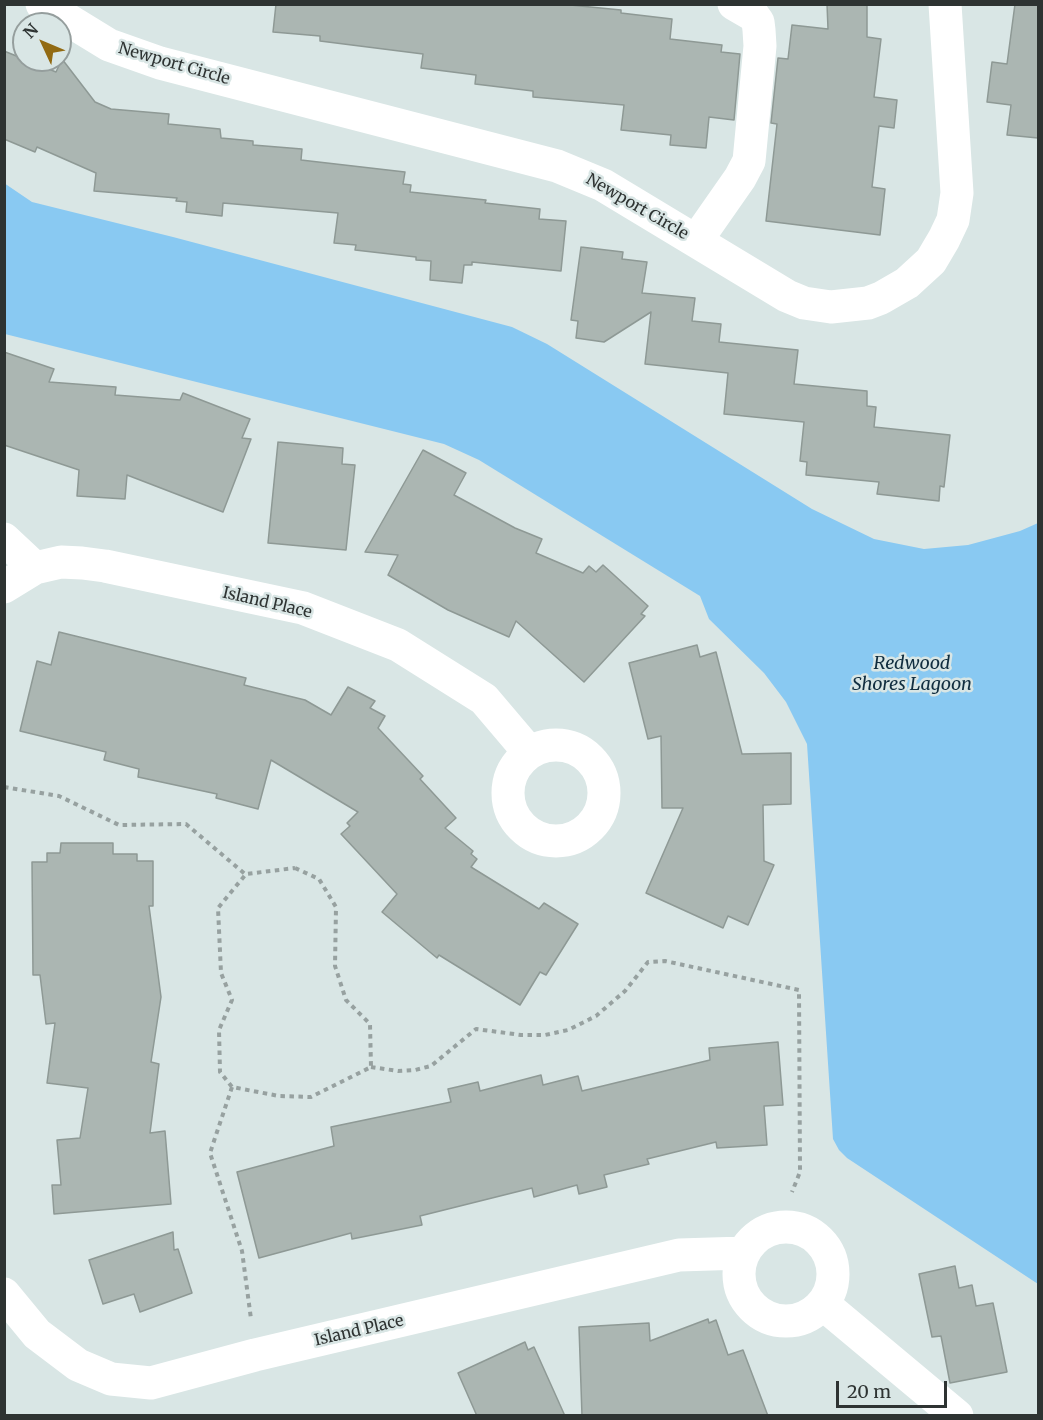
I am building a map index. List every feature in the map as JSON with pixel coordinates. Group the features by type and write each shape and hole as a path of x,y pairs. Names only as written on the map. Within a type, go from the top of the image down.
{"street":[{"name":"Newport Circle","path":"42,4 109,45 160,63 557,165 603,185 787,296 820,306 868,303 893,292 920,273 931,261 944,239 956,209 957,193 945,4"},
{"path":"696,241 749,162 759,30 758,22 753,15 734,4"},
{"path":"4,539 35,568"},
{"name":"Island Place","path":"4,587 35,568 61,562 105,566 303,609 398,645 484,699 529,752"},
{"path":"782,1227 797,1228 812,1235 824,1245 831,1259 834,1275 831,1291 823,1304 811,1315 797,1321 767,1318 754,1309 742,1290 739,1268 744,1253 753,1241 766,1232 782,1227"},
{"name":"Island Place","path":"4,1294 37,1334 89,1371 111,1379 151,1383 679,1255 744,1253"},
{"path":"823,1304 957,1416"}],"path":[{"path":"4,787 59,796 119,825 186,824 246,874"},
{"path":"371,1067 370,1024 346,1000 335,966 336,907 320,879 295,868 246,874 218,908 221,973 232,1000 219,1030 220,1072 232,1087 279,1096 311,1097 371,1067 398,1071 431,1066 477,1029 522,1035 545,1035 568,1030 596,1016 625,991 648,962 665,961 799,990 800,1172 792,1192"},
{"path":"232,1087 210,1153 242,1251 255,1356"}],"water":[{"name":"Redwood Shores Lagoon","path":"4,183 32,202 512,327 547,344 812,509 874,539 924,549 968,545 1020,531 1038,523 1038,1284 847,1158 833,1139 807,744 786,702 764,673 709,619 700,596 479,460 444,444 5,334"}],"building":[{"path":"276,4 560,4 621,10 621,13 672,19 670,39 722,45 721,52 740,54 734,120 709,117 706,148 670,145 671,135 621,130 624,105 533,97 533,91 475,84 476,75 421,68 423,54 320,41 320,36 273,32"},
{"path":"827,4 867,4 867,37 881,39 874,97 897,100 894,128 879,126 872,187 885,189 880,235 766,221 777,124 771,123 778,58 788,59 792,25 828,29"},
{"path":"1015,4 1038,4 1038,138 1007,135 1011,105 987,102 992,62 1007,64"},
{"path":"4,51 12,54 12,72 72,72 95,102 111,109 169,114 168,124 220,129 221,138 253,141 253,145 302,149 301,160 405,172 403,184 411,185 410,192 486,200 485,203 540,209 539,219 566,221 561,271 472,262 472,265 464,265 462,283 430,280 431,261 416,260 416,257 355,250 356,245 334,243 338,213 223,203 222,216 186,212 187,202 176,201 177,198 94,191 96,173 37,147 35,152 4,139"},
{"path":"581,247 623,252 622,259 647,262 642,293 695,298 692,321 721,324 719,342 798,350 794,384 867,391 867,406 876,407 874,427 950,435 944,487 940,486 939,501 877,494 879,482 806,475 807,462 800,461 804,422 724,414 728,373 645,364 651,312 604,342 576,338 578,321 571,320"},
{"path":"4,352 54,369 49,382 116,387 115,395 180,400 183,393 250,419 242,438 251,439 223,512 127,475 125,499 77,496 79,470 4,445"},
{"path":"278,442 343,448 342,464 355,465 346,550 268,543"},
{"path":"423,450 466,473 454,495 515,528 542,539 536,553 583,573 589,566 596,572 603,565 648,606 641,614 645,616 584,682 516,621 509,637 448,610 388,575 398,555 365,552"},
{"path":"59,632 246,678 244,685 305,700 331,715 348,687 375,701 370,708 385,716 378,728 423,776 420,779 456,818 445,828 473,851 471,854 477,859 471,867 539,909 544,903 578,924 546,975 540,972 520,1005 439,955 437,958 382,912 397,894 341,834 350,826 347,823 358,812 271,760 258,809 216,798 217,794 138,777 139,769 104,760 106,752 20,731 37,661 51,665"},
{"path":"697,645 700,657 716,652 742,754 791,753 791,804 763,805 764,861 774,865 748,925 728,916 723,928 646,893 683,808 662,808 661,736 648,739 629,663"},
{"path":"61,843 113,843 113,854 137,854 137,861 153,861 153,906 149,906 161,997 151,1062 159,1064 150,1133 165,1131 171,1204 54,1214 52,1185 61,1185 57,1140 80,1138 88,1088 47,1083 55,1023 46,1024 40,975 33,975 32,862 47,862 47,853 60,853"},
{"path":"778,1042 783,1105 764,1106 767,1145 717,1148 716,1142 647,1159 649,1164 604,1175 607,1187 579,1194 577,1185 534,1197 532,1188 420,1216 422,1225 352,1239 351,1233 259,1258 237,1172 334,1146 331,1127 451,1102 448,1089 478,1082 480,1091 541,1075 543,1085 578,1076 582,1091 710,1060 709,1048"},
{"path":"173,1232 174,1250 178,1249 192,1293 140,1312 134,1294 103,1304 89,1260"},
{"path":"955,1266 959,1288 972,1285 976,1306 993,1303 1007,1372 950,1383 941,1336 932,1337 919,1274"},
{"path":"708,1319 709,1323 716,1320 728,1355 743,1350 768,1416 582,1416 579,1327 649,1323 650,1341"},
{"path":"525,1342 528,1350 534,1347 565,1416 477,1416 458,1373"}]}
